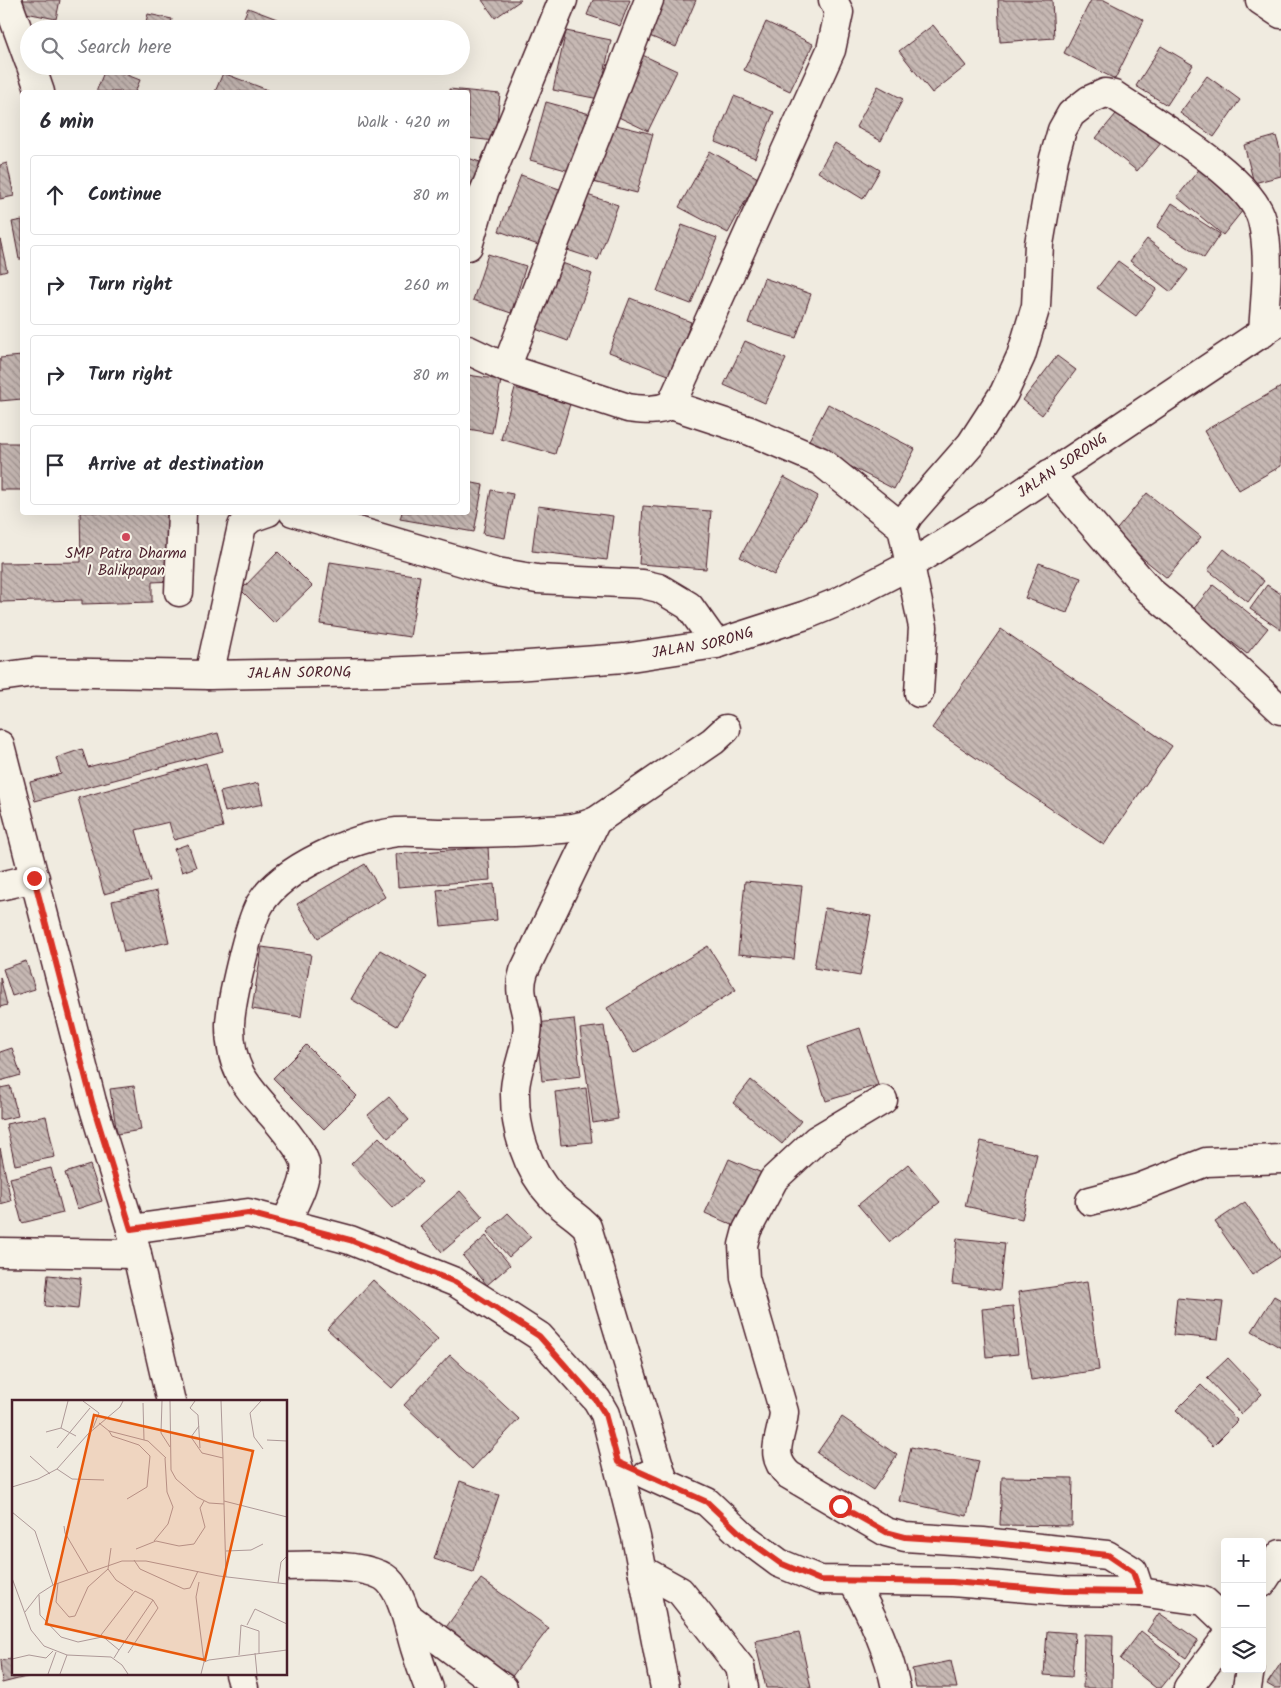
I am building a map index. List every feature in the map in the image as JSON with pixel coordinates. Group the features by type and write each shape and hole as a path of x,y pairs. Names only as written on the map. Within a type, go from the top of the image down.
{"street":[{"path":"7,0 20,36"},
{"path":"470,239 484,192 563,0"},
{"path":"506,368 649,0"},
{"path":"470,351 506,368 628,408 648,411 661,410 670,405 831,50 839,12 834,0"},
{"path":"1260,0 1281,14"},
{"path":"34,75 39,90"},
{"path":"902,527 909,515 970,444 1004,393 1021,356 1036,306 1039,244 1054,158 1062,130 1071,114 1089,100 1105,93 1114,95 1217,166 1241,185 1256,202 1266,239 1272,327"},
{"name":"JALAN SORONG","path":"0,677 36,672 209,675 382,672 515,666 624,658 716,644 814,612 910,565 1272,327"},
{"path":"670,405 750,431 820,461 902,527 923,627 918,694"},
{"path":"1049,474 1150,590 1186,620 1281,710"},
{"path":"179,592 182,515"},
{"path":"209,675 242,526 251,518 260,515"},
{"path":"303,515 497,572 537,579 642,584 658,588 689,606 716,644"},
{"path":"285,1223 302,1184 305,1164 301,1153 282,1125 247,1088 232,1055 232,1013 248,939 260,904 286,874 328,853 381,835 398,832 503,834 582,828 596,821 713,742 726,729"},
{"path":"0,745 92,1102 134,1242 171,1400"},
{"path":"596,821 520,983 528,1033 515,1088 517,1118 523,1148 538,1179 554,1199 575,1214 587,1227 664,1482"},
{"path":"0,886 34,878"},
{"path":"883,1100 816,1140 774,1179 747,1230 743,1246 745,1278 784,1412 783,1430 776,1458 780,1466 789,1475 886,1532 905,1537 965,1540 1108,1555 1133,1572 1140,1592"},
{"path":"1090,1200 1139,1188 1206,1162 1281,1159"},
{"path":"0,1252 134,1242 248,1213 350,1240 455,1282 539,1336 596,1400 605,1414 618,1462 642,1570 665,1688"},
{"path":"618,1462 707,1502 744,1537 780,1563 820,1580 952,1582 1065,1591 1140,1592 1204,1601 1221,1617"},
{"path":"1265,1583 1281,1554"},
{"path":"288,1566 328,1565 378,1574 389,1581 407,1616 414,1646 429,1688"},
{"path":"642,1570 680,1591 740,1667 744,1688"},
{"path":"853,1582 874,1618 885,1645 896,1688"},
{"path":"407,1616 503,1688"},
{"path":"1188,1688 1221,1644"},
{"path":"1247,1688 1249,1673"}],"building":[{"path":"18,0 60,0 56,19 16,11"},
{"path":"482,0 521,0 495,18"},
{"path":"593,0 630,0 620,26 587,15"},
{"path":"656,0 696,0 676,47 642,33"},
{"path":"998,0 1052,0 1054,38 1000,42"},
{"path":"1091,0 1104,0 1144,20 1115,79 1064,53"},
{"path":"248,8 277,19 277,20 243,20"},
{"path":"148,14 172,19 172,20 146,20"},
{"path":"766,22 813,44 790,91 744,70"},
{"path":"933,25 966,66 932,93 899,51"},
{"path":"566,31 611,40 599,99 553,90"},
{"path":"1161,46 1193,65 1167,105 1136,86"},
{"path":"636,52 677,71 648,131 606,111"},
{"path":"103,75 127,75 140,80 136,90 97,90"},
{"path":"222,75 228,75 268,90 216,90"},
{"path":"1207,76 1240,100 1214,137 1180,113"},
{"path":"878,86 903,99 881,141 856,127"},
{"path":"470,91 500,94 495,141 470,138"},
{"path":"734,96 774,112 755,158 715,142"},
{"path":"546,102 590,114 573,172 530,160"},
{"path":"1121,108 1162,142 1137,171 1096,138"},
{"path":"604,122 653,134 637,193 589,181"},
{"path":"1276,136 1281,153 1281,176 1254,183 1244,145"},
{"path":"835,143 880,170 863,199 818,172"},
{"path":"710,151 758,178 728,233 679,207"},
{"path":"470,159 480,162 470,197"},
{"path":"7,163 14,196 0,199 0,165"},
{"path":"1201,167 1247,205 1223,235 1177,197"},
{"path":"521,175 562,190 541,246 499,231"},
{"path":"581,193 618,205 598,260 561,248"},
{"path":"1172,203 1220,234 1204,258 1157,227"},
{"path":"20,220 20,259 19,259 12,222"},
{"path":"682,225 717,238 691,304 657,291"},
{"path":"0,239 7,271 0,273"},
{"path":"1147,239 1188,270 1171,292 1130,261"},
{"path":"488,254 526,266 511,313 473,300"},
{"path":"554,260 592,274 568,341 530,327"},
{"path":"1118,261 1157,289 1136,316 1097,288"},
{"path":"764,278 811,294 796,338 748,323"},
{"path":"630,298 691,322 671,376 609,352"},
{"path":"745,341 786,359 765,403 724,385"},
{"path":"20,356 20,399 0,401 0,358"},
{"path":"1057,356 1076,370 1042,415 1023,400"},
{"path":"470,375 501,380 492,433 470,429"},
{"path":"1281,387 1281,466 1239,490 1204,431"},
{"path":"515,388 570,404 555,454 501,439"},
{"path":"828,404 915,449 894,489 807,444"},
{"path":"0,443 20,443 20,490 0,490"},
{"path":"784,477 818,496 774,575 740,557"},
{"path":"470,482 483,485 474,532 400,519 401,515 470,515"},
{"path":"491,490 513,494 505,538 483,534"},
{"path":"1147,493 1201,537 1167,578 1113,534"},
{"path":"538,506 613,516 607,560 532,551"},
{"path":"643,506 711,511 706,569 639,564"},
{"name":"SMP Patra Dharma 1 Balikpapan","path":"80,515 171,515 172,581 152,582 152,602 82,604 82,600 0,602 0,563 81,562"},
{"path":"1224,549 1264,581 1248,602 1208,570"},
{"path":"278,552 312,586 274,623 241,590"},
{"path":"330,562 420,576 410,637 320,624"},
{"path":"1039,563 1081,578 1067,613 1025,598"},
{"path":"1213,585 1268,628 1247,654 1192,611"},
{"path":"1267,585 1281,594 1281,630 1250,609"},
{"path":"1001,629 1172,746 1104,845 932,728"},
{"path":"218,733 223,751 35,801 30,782 61,774 56,758 82,749 88,767"},
{"path":"206,763 223,827 174,840 169,822 136,830 150,881 104,894 78,798"},
{"path":"258,783 263,804 225,812 220,792"},
{"path":"188,844 196,867 182,872 174,849"},
{"path":"488,847 490,880 398,887 396,854"},
{"path":"365,864 385,897 318,938 297,904"},
{"path":"745,881 802,886 794,959 738,954"},
{"path":"494,884 497,920 441,926 437,890"},
{"path":"157,891 169,942 124,952 112,901"},
{"path":"825,908 871,916 860,976 814,968"},
{"path":"708,946 736,990 634,1053 607,1008"},
{"path":"262,947 311,954 301,1017 252,1009"},
{"path":"380,950 427,977 397,1026 351,999"},
{"path":"26,961 35,989 12,996 3,969"},
{"path":"0,977 7,1005 0,1007"},
{"path":"574,1019 581,1076 542,1081 536,1023"},
{"path":"604,1026 618,1119 593,1123 580,1029"},
{"path":"860,1028 878,1085 826,1101 808,1045"},
{"path":"306,1045 357,1096 324,1129 273,1078"},
{"path":"12,1048 21,1075 0,1081 0,1052"},
{"path":"751,1080 801,1121 782,1144 733,1103"},
{"path":"10,1086 18,1116 0,1120 0,1088"},
{"path":"134,1086 141,1130 117,1134 110,1089"},
{"path":"586,1088 592,1142 561,1145 555,1092"},
{"path":"389,1097 409,1120 388,1138 368,1115"},
{"path":"46,1116 55,1157 15,1165 6,1124"},
{"path":"379,1137 422,1182 393,1208 351,1164"},
{"path":"981,1141 1037,1154 1022,1219 965,1206"},
{"path":"0,1148 11,1201 0,1204"},
{"path":"729,1159 762,1173 739,1228 705,1213"},
{"path":"908,1164 940,1202 890,1242 858,1205"},
{"path":"90,1165 102,1201 77,1209 65,1173"},
{"path":"51,1168 63,1213 22,1223 10,1178"},
{"path":"460,1191 483,1217 442,1252 420,1226"},
{"path":"1245,1202 1281,1253 1281,1256 1252,1275 1215,1222"},
{"path":"508,1213 531,1237 509,1257 487,1232"},
{"path":"486,1236 510,1265 487,1285 463,1256"},
{"path":"957,1238 1005,1243 1000,1290 952,1284"},
{"path":"48,1275 81,1278 78,1309 45,1306"},
{"path":"373,1280 438,1339 392,1388 327,1329"},
{"path":"1087,1282 1099,1370 1031,1380 1018,1292"},
{"path":"1274,1296 1281,1300 1281,1348 1252,1331"},
{"path":"1177,1298 1223,1302 1218,1339 1173,1335"},
{"path":"1013,1306 1018,1354 986,1357 982,1309"},
{"path":"450,1355 519,1419 472,1469 404,1405"},
{"path":"1228,1358 1262,1394 1241,1414 1207,1378"},
{"path":"1201,1385 1238,1421 1213,1446 1176,1410"},
{"path":"842,1417 897,1455 873,1490 817,1453"},
{"path":"911,1447 979,1461 967,1516 899,1501"},
{"path":"1002,1477 1073,1478 1072,1526 1000,1525"},
{"path":"460,1481 499,1495 473,1572 434,1559"},
{"path":"481,1579 549,1628 510,1679 444,1630"},
{"path":"1159,1613 1198,1640 1186,1658 1147,1631"},
{"path":"1047,1631 1075,1633 1072,1677 1044,1675"},
{"path":"1141,1631 1181,1663 1161,1688 1156,1688 1120,1659"},
{"path":"799,1632 811,1688 766,1688 755,1641"},
{"path":"1084,1634 1113,1635 1112,1688 1083,1688"},
{"path":"12,1658 12,1676 30,1676 2,1683 0,1661"},
{"path":"951,1661 957,1688 916,1688 912,1669"},
{"path":"1281,1663 1281,1688 1274,1688 1267,1684"}],"place":[{"name":"SMP Patra Dharma 1 Balikpapan","path":"126,537"}],"route":[{"path":"34,878 92,1102 131,1229 248,1213 350,1240 455,1282 539,1336 596,1400 605,1414 618,1462 707,1502 744,1537 780,1563 820,1580 952,1582 1065,1591 1140,1592 1133,1572 1126,1565 1108,1555 983,1542 905,1537 886,1532 840,1506"}]}
